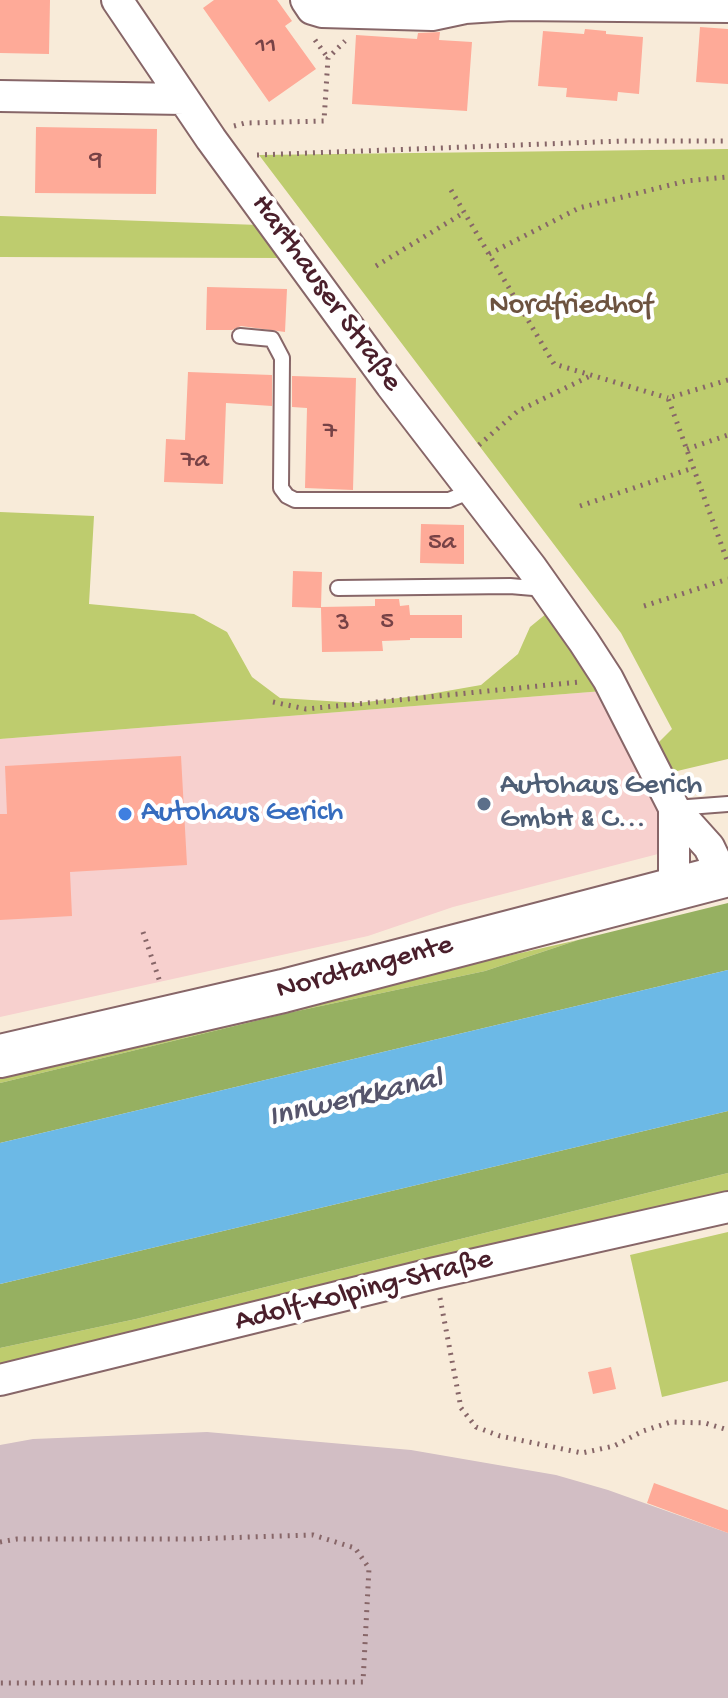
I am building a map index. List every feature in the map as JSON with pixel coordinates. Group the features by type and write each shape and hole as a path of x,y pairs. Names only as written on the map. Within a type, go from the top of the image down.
{"main road":[{"name":"Nordtangente","path":"0,1056 283,991 726,876"}],"street":[{"name":"Harthauser Straße","path":"117,0 184,99 223,143 391,385 547,589 608,679 674,808 709,847 726,876"},
{"path":"306,0 312,9 322,12 432,15 465,8 512,5 728,7"},
{"path":"0,96 184,99"},
{"name":"Harthauser Straße","path":"674,808 674,888"},
{"name":"Adolf-Kolping-Straße","path":"0,1380 435,1273 728,1207"}],"lane":[{"path":"240,336 272,339 282,358 281,488 287,496 295,500 449,500 470,487"},
{"path":"338,588 510,586 547,589"},
{"path":"674,808 728,804"}],"path":[{"path":"223,143 245,123 324,121 328,58 372,13"},
{"path":"223,143 728,141"},
{"path":"489,254 579,208 686,181 728,177"},
{"path":"451,190 554,364 668,398 728,380"},
{"path":"376,266 465,212"},
{"path":"479,445 518,411 592,375"},
{"path":"668,398 728,563"},
{"path":"687,449 728,435"},
{"path":"580,506 693,468"},
{"path":"644,606 728,579"},
{"path":"273,702 306,709 346,707 608,679"},
{"path":"143,932 163,989"},
{"path":"435,1273 461,1408 476,1427 500,1436 582,1453 614,1446 643,1431 671,1422 705,1423 728,1430"},
{"path":"0,1542 17,1539 313,1535 355,1548 369,1568 363,1682 0,1683"}],"shaded area":[{"path":"603,691 642,769 662,819 658,854 453,907 368,936 0,1017 0,739"},
{"path":"207,1432 411,1450 556,1475 608,1490 728,1533 728,1698 0,1698 0,1445 33,1439"}],"green space":[{"name":"Nordfriedhof","path":"728,149 728,759 673,772 656,745 672,729 621,633 259,155"},
{"path":"0,216 259,225 285,258 0,257"},
{"path":"0,512 94,516 89,604 194,614 227,632 252,677 280,698 358,703 481,685 518,654 530,627 552,609 603,691 0,739"},
{"path":"728,903 728,970 0,1143 0,1083 288,1013 485,971 578,940"},
{"path":"578,940 485,971 288,1013 0,1083 0,1071"},
{"path":"728,1111 728,1173 136,1319 0,1348 0,1284"},
{"path":"728,1173 728,1191 0,1366 0,1348 136,1319"},
{"path":"728,1232 728,1381 662,1397 630,1255"}],"water":[{"name":"Innwerkkanal","path":"728,970 728,1111 0,1284 0,1143"}],"building":[{"path":"0,0 50,0 49,54 0,53"},
{"path":"214,0 277,0 292,21 285,26 316,69 269,102 203,8"},
{"path":"700,27 728,29 728,84 696,82"},
{"path":"585,29 643,37 639,94 618,92 617,101 566,97 567,88 538,86 543,31 584,34"},
{"path":"440,32 439,40 472,42 467,111 352,104 356,35 417,39 418,33"},
{"path":"36,127 157,129 156,194 35,193"},
{"path":"207,287 287,289 285,332 241,326 232,330 206,330"},
{"path":"188,372 272,375 272,406 226,403 223,484 164,482 166,439 185,440"},
{"path":"292,376 356,378 353,490 305,488 307,408 292,407"},
{"path":"421,524 464,525 464,564 420,563"},
{"path":"293,571 322,572 321,607 375,606 375,599 399,599 400,606 409,605 410,615 462,615 462,638 410,638 382,641 383,651 322,652 321,608 292,607"},
{"path":"181,756 187,865 70,872 72,916 0,920 0,814 7,814 5,766"},
{"path":"611,1367 616,1389 593,1394 588,1372"},
{"path":"654,1483 728,1510 728,1533 647,1503"}],"place":[{"name":"Autohaus Gerich GmbH & C...","path":"484,804"},
{"name":"Autohaus Gerich","path":"125,814"}]}
